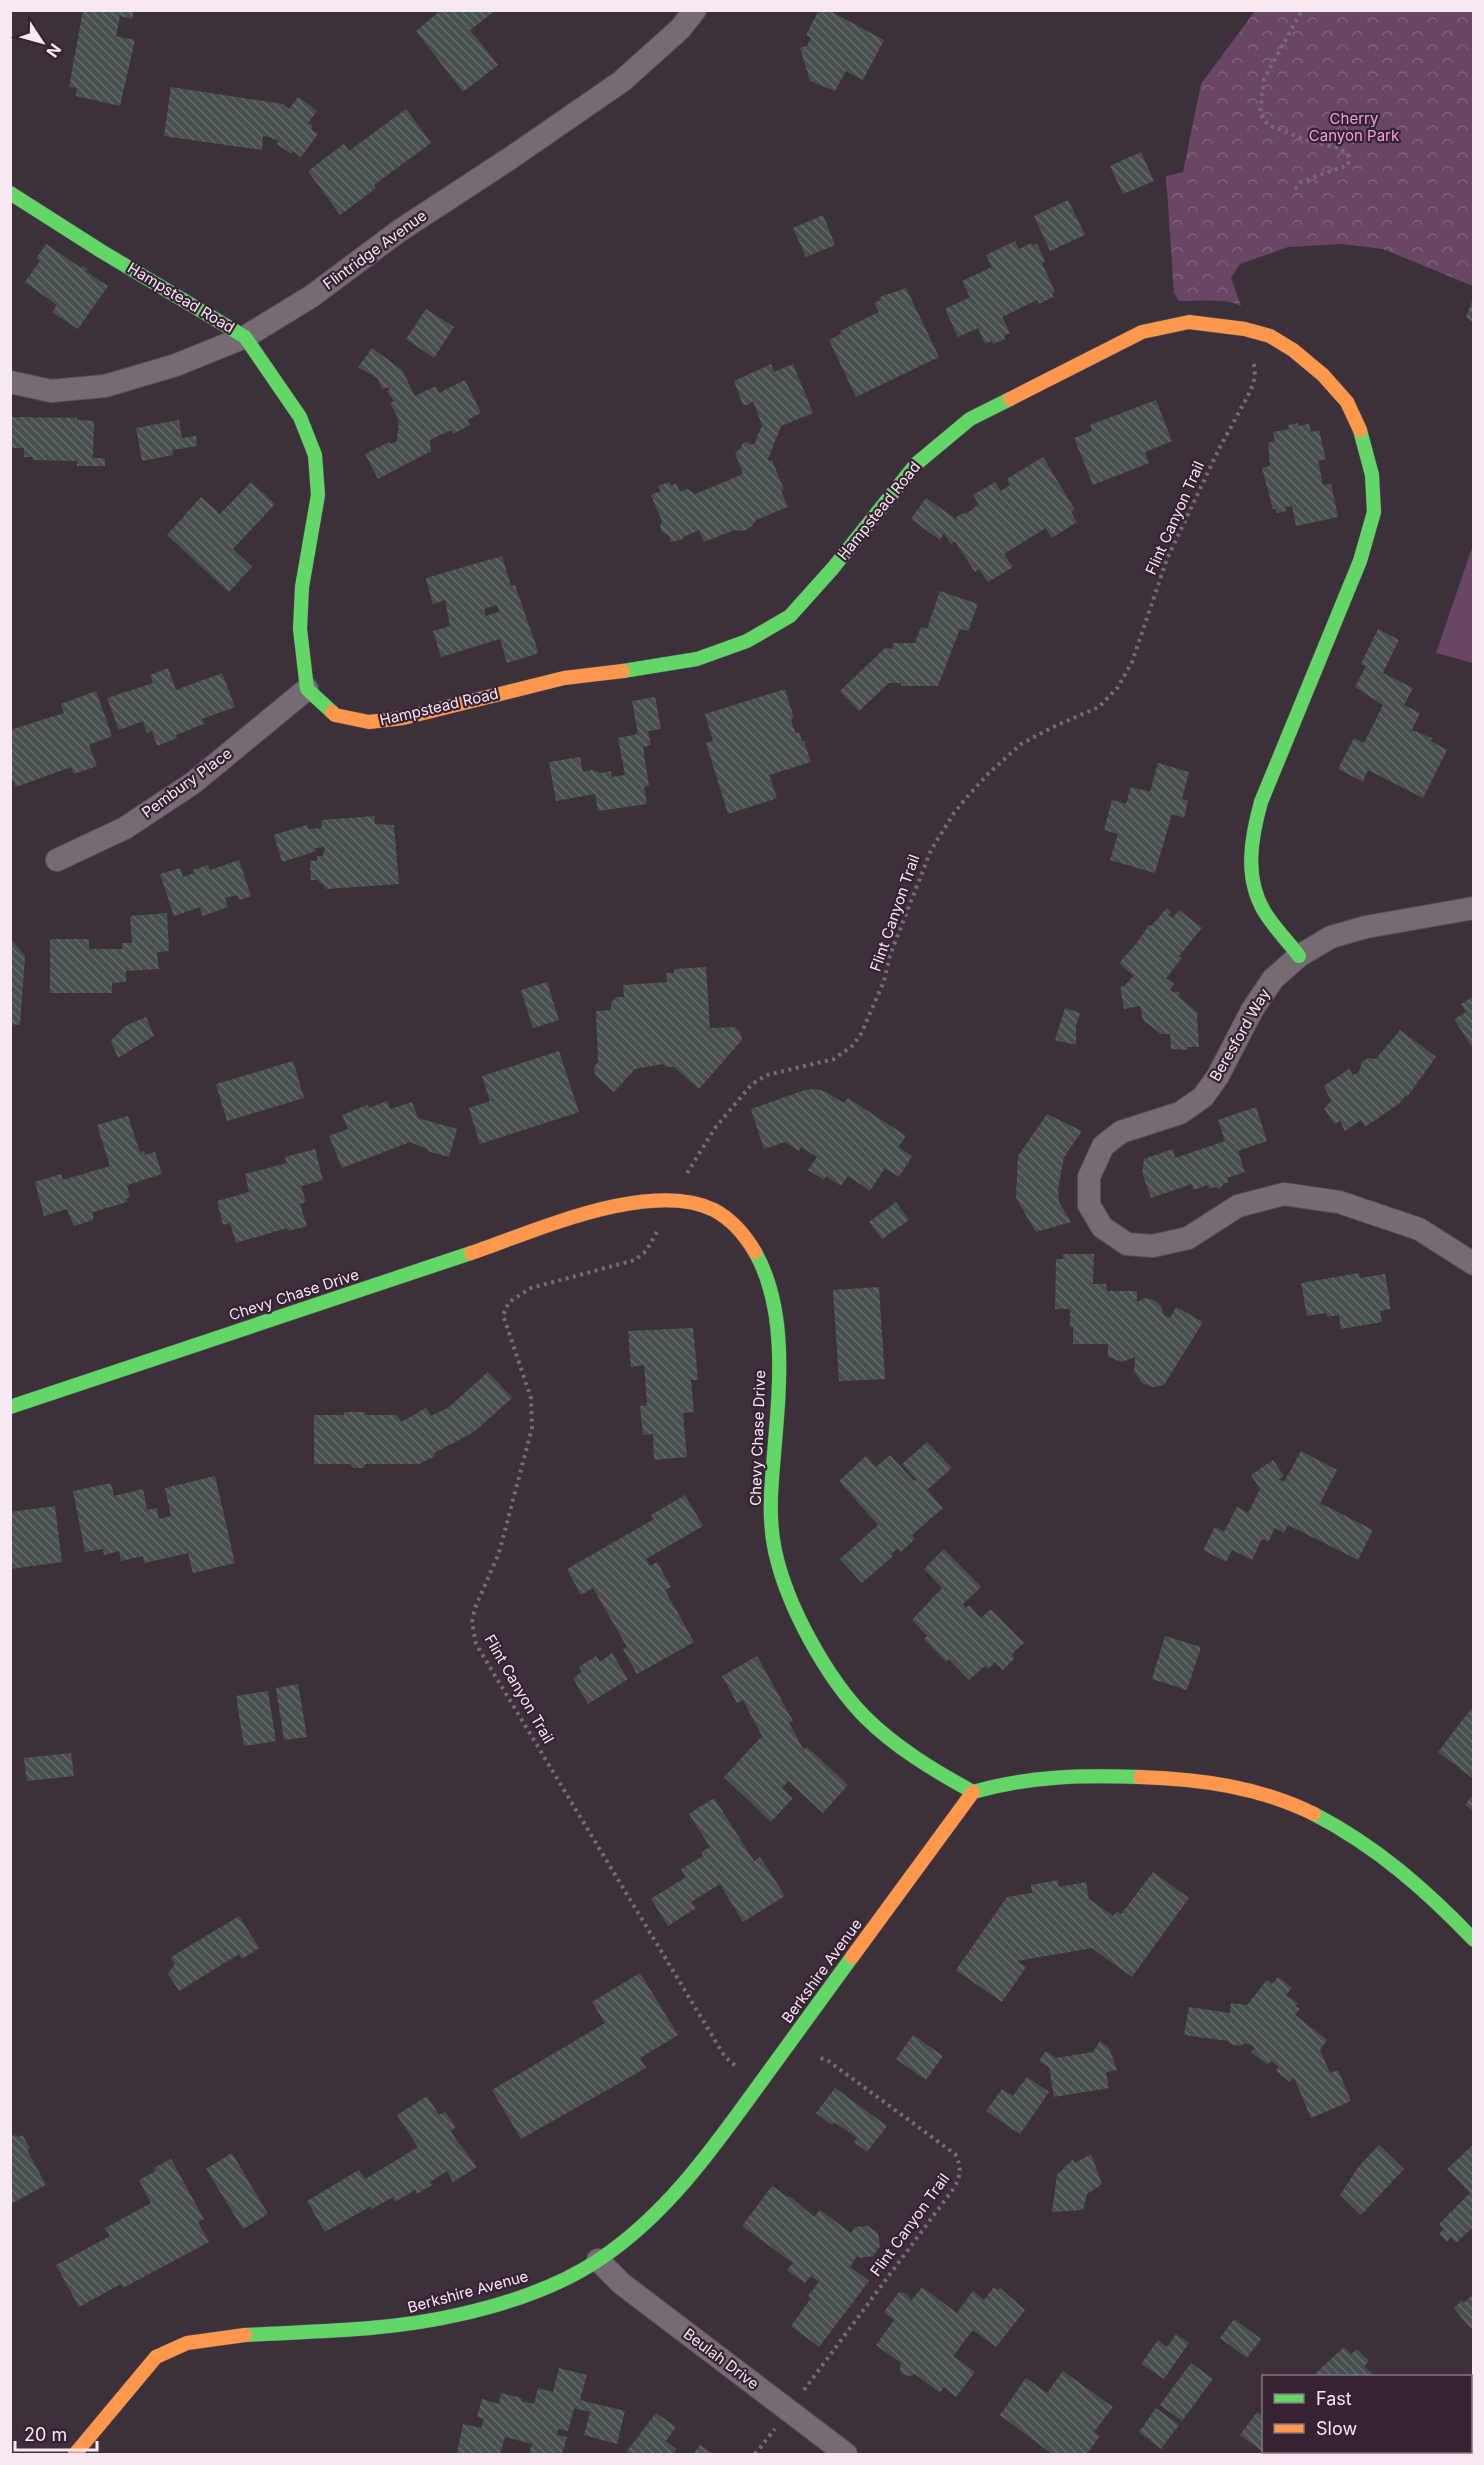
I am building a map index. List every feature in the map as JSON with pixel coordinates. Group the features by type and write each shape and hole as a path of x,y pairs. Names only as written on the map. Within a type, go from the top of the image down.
{"street":[{"name":"Flintridge Avenue","path":"10,382 51,391 105,386 176,365 245,337 312,296 399,231 512,158 622,81 680,29 695,10"},
{"name":"Hampstead Road","path":"10,193 101,251 245,337 300,417 315,455 318,495 302,587 300,629 307,689 335,715 369,722 403,717 564,678 696,659 747,641 790,616 840,560 916,464 970,419 1142,332 1189,322 1245,329 1270,336 1293,350 1323,375 1347,402 1364,438 1372,475 1374,512 1360,561 1261,802 1250,836 1250,868 1260,905 1299,956"},
{"name":"Pembury Place","path":"57,860 125,828 193,783 307,689"},
{"path":"1299,956 1331,936 1366,927 1473,908"},
{"name":"Beresford Way","path":"1299,956 1273,979 1252,1010 1218,1077 1203,1097 1180,1113 1121,1132 1103,1146 1089,1177 1089,1204 1102,1227 1127,1244 1153,1246 1188,1238 1238,1206 1284,1194 1339,1202 1419,1229 1473,1264"},
{"name":"Chevy Chase Drive","path":"10,1407 607,1208 674,1200 699,1204 720,1214 742,1232 762,1266 775,1308 779,1401 771,1490 771,1522 775,1552 808,1635 837,1681 863,1716 900,1748 974,1792"},
{"path":"974,1792 1000,1783 1080,1776 1167,1777 1229,1785 1284,1801 1332,1823 1401,1869 1473,1940"},
{"name":"Berkshire Avenue","path":"75,2454 97,2424 155,2357 171,2349 233,2337 407,2325 491,2306 551,2286 598,2260 655,2217 698,2169 974,1792"},
{"name":"Beulah Drive","path":"598,2260 622,2284 846,2454"}],"path":[{"path":"1294,189 1302,182 1348,165 1349,156 1340,148 1312,142 1268,125 1260,114 1264,79 1302,10"},
{"name":"Flint Canyon Trail","path":"686,1175 715,1128 752,1084 767,1075 834,1059 852,1046 861,1034 884,981 901,926 931,850 954,813 974,789 1021,744 1099,707 1118,687 1132,662 1167,559 1218,451 1251,390 1255,377 1254,357"},
{"name":"Flint Canyon Trail","path":"657,1231 646,1251 635,1260 531,1288 509,1302 503,1315 531,1398 532,1428 499,1553 475,1608 472,1622 476,1644 725,2057 733,2065 744,2068"},
{"name":"Flint Canyon Trail","path":"802,2392 960,2177 960,2165 954,2154 827,2061 808,2054"},
{"path":"755,2454 775,2428"}],"green space":[{"name":"Cherry Canyon Park","path":"1255,11 1473,11 1473,286 1383,249 1341,244 1288,247 1240,264 1231,278 1241,306 1220,301 1179,301 1174,293 1166,176 1183,172 1201,84"},
{"path":"1473,545 1474,663 1436,653"}],"building":[{"path":"83,10 134,10 132,19 120,16 116,36 135,40 120,106 76,96 77,88 69,87"},
{"path":"441,10 496,10 470,30 498,65 463,92 416,31"},
{"path":"819,10 828,10 884,40 863,80 846,71 835,91 810,81 800,48 807,46 811,38 806,35"},
{"path":"171,87 283,104 289,109 298,97 317,111 308,123 313,126 311,129 318,134 301,157 293,151 291,154 277,144 279,141 263,136 262,150 164,136"},
{"path":"406,109 431,143 374,185 376,188 340,215 308,171 344,144 349,151"},
{"path":"1141,152 1154,181 1123,194 1110,166"},
{"path":"1068,200 1085,235 1050,251 1034,216"},
{"path":"823,215 835,245 806,257 793,228"},
{"path":"1015,241 1019,249 1031,243 1037,244 1045,261 1042,263 1055,292 1052,293 1053,297 1039,304 1037,300 1002,317 1010,333 1004,336 1005,339 993,344 992,341 985,344 978,328 958,337 945,309 970,297 962,281 992,267 986,255"},
{"path":"46,244 81,268 82,266 88,269 86,272 108,286 78,329 52,312 57,305 25,282 40,261 36,259"},
{"path":"906,288 939,357 856,397 829,340 841,334 840,331 879,312 874,303 881,300 880,297"},
{"path":"1474,296 1474,323 1466,317"},
{"path":"426,309 454,327 434,358 406,339"},
{"path":"372,348 402,370 415,396 436,386 439,393 465,380 481,413 467,420 470,425 453,434 451,430 430,440 431,451 378,479 365,454 389,442 391,444 397,441 399,420 390,403 394,401 387,391 390,390 388,387 383,389 377,378 358,367"},
{"path":"771,364 774,372 793,364 813,413 781,426 768,459 772,460 788,507 756,520 744,531 734,530 704,542 699,530 683,539 671,542 669,536 662,532 660,526 662,521 651,495 661,491 658,486 669,482 671,486 676,483 680,492 687,489 694,493 693,495 743,474 735,452 743,443 747,442 751,445 755,443 762,425 753,401 743,405 734,381"},
{"path":"1156,400 1172,441 1145,452 1149,463 1093,485 1074,438 1092,431 1090,425"},
{"path":"10,417 77,418 77,420 94,421 93,458 105,458 105,466 77,466 77,461 33,460 33,457 24,457 24,448 10,448"},
{"path":"179,420 182,438 196,436 197,446 172,450 173,455 142,461 136,428"},
{"path":"1298,423 1298,426 1309,424 1311,432 1319,430 1326,459 1318,461 1323,485 1331,484 1338,517 1296,526 1292,506 1285,507 1286,511 1277,513 1276,509 1273,509 1262,468 1270,466 1268,443 1275,441 1273,432 1289,429 1288,425"},
{"path":"1043,457 1075,510 1071,512 1077,522 1052,538 1046,528 1004,554 1013,567 988,582 979,569 975,572 955,541 951,544 944,533 940,540 911,519 926,498 956,519 979,504 973,495 995,482 1001,491 1010,485 1007,479"},
{"path":"251,482 275,504 233,549 252,567 229,592 167,535 201,497 220,514"},
{"path":"502,556 511,586 515,585 538,651 536,654 507,663 500,639 441,657 433,631 450,626 445,600 433,604 426,578","holes":["497,605 499,612 486,616 484,609"]},
{"path":"940,591 978,604 968,631 960,629 938,686 901,686 901,683 889,683 859,711 840,691 885,648 893,649 893,643 915,643 921,627 927,629"},
{"path":"1378,629 1399,640 1383,673 1413,688 1404,705 1420,713 1412,730 1432,738 1431,741 1447,750 1423,798 1368,770 1363,782 1338,769 1354,738 1364,743 1383,705 1355,687 1366,666 1361,664"},
{"path":"168,668 176,690 222,673 235,707 202,719 204,724 176,735 177,738 157,746 152,731 147,733 143,721 119,730 107,698 153,683 150,675"},
{"path":"785,689 794,718 791,719 795,733 799,732 804,741 811,762 769,775 777,798 728,814 706,743 713,741 705,714"},
{"path":"96,691 112,736 89,745 97,766 74,774 71,767 16,787 10,773 10,730 64,713 61,704"},
{"path":"655,697 661,729 648,731 651,745 643,747 649,786 644,787 647,804 598,811 595,794 556,801 549,762 580,757 583,772 611,771 612,777 625,775 618,738 638,734 632,701"},
{"path":"1158,763 1189,772 1182,799 1188,801 1184,818 1172,814 1155,873 1110,860 1118,834 1104,830 1112,800 1126,804 1131,787 1150,792"},
{"path":"375,816 375,824 394,825 399,884 327,889 318,880 311,880 310,861 318,860 317,856 323,856 325,847 315,848 316,851 282,862 274,835 307,825 308,829 322,828 321,820"},
{"path":"239,860 251,896 239,900 237,895 225,898 228,907 203,916 200,907 174,916 160,874 180,868 183,877 194,873 193,870 208,865 210,870"},
{"path":"1167,908 1171,912 1168,915 1173,918 1179,910 1202,928 1179,956 1182,958 1166,978 1174,984 1170,990 1180,993 1178,996 1199,1014 1197,1016 1199,1047 1188,1047 1187,1050 1171,1049 1170,1034 1161,1034 1143,1020 1140,1006 1124,1009 1120,987 1134,976 1119,963 1149,925 1151,926"},
{"path":"167,913 169,951 157,952 159,969 126,971 126,982 112,983 112,993 50,993 50,939 89,939 89,949 122,949 122,943 132,943 130,916"},
{"path":"10,938 25,956 20,1025 10,1024"},
{"path":"706,967 710,1028 735,1027 742,1040 699,1089 674,1067 667,1067 663,1064 635,1069 614,1092 595,1075 594,1067 598,1062 596,1011 611,1010 611,1003 616,997 624,997 623,985 667,982 666,973 674,973 674,969"},
{"path":"547,982 559,1020 533,1028 521,990"},
{"path":"1474,996 1474,1050 1454,1019 1466,1012 1461,1004"},
{"path":"1065,1008 1080,1013 1076,1026 1076,1045 1055,1040"},
{"path":"146,1017 154,1036 118,1058 111,1041 125,1026"},
{"path":"1400,1030 1436,1057 1407,1097 1405,1096 1400,1103 1365,1127 1361,1120 1345,1131 1340,1121 1335,1124 1324,1109 1331,1101 1324,1086 1349,1069 1353,1075 1359,1072 1362,1062 1368,1058 1376,1059"},
{"path":"559,1051 579,1112 480,1144 469,1108 490,1101 482,1076"},
{"path":"293,1061 304,1098 227,1121 216,1084"},
{"path":"816,1089 844,1103 848,1098 906,1136 898,1147 912,1156 899,1177 885,1168 870,1191 848,1176 841,1186 826,1176 824,1180 808,1170 817,1157 801,1147 799,1151 785,1142 764,1149 751,1109 805,1090"},
{"path":"387,1101 390,1109 412,1102 418,1118 457,1129 449,1157 427,1151 428,1149 410,1142 342,1168 329,1136 348,1129 342,1115 367,1105 369,1108"},
{"path":"1256,1107 1267,1141 1238,1151 1245,1172 1227,1178 1229,1182 1223,1184 1220,1189 1215,1187 1209,1189 1208,1185 1193,1190 1192,1184 1151,1198 1142,1172 1144,1159 1173,1149 1175,1158 1225,1141 1218,1120"},
{"path":"1047,1114 1082,1131 1064,1157 1058,1188 1059,1202 1071,1222 1036,1232 1016,1198 1018,1156"},
{"path":"128,1116 140,1153 144,1151 145,1155 155,1152 162,1174 127,1185 130,1197 126,1199 127,1202 93,1212 93,1220 74,1226 67,1209 44,1216 35,1182 61,1174 63,1180 110,1166 97,1125"},
{"path":"315,1149 323,1180 301,1186 306,1202 300,1204 307,1226 288,1231 287,1228 236,1243 230,1223 223,1225 217,1201 249,1192 245,1174 287,1163 285,1157"},
{"path":"896,1202 909,1220 882,1239 869,1222"},
{"path":"1063,1254 1094,1254 1093,1284 1106,1284 1107,1291 1137,1291 1137,1302 1145,1298 1154,1300 1161,1306 1164,1315 1170,1318 1176,1307 1203,1322 1164,1385 1153,1387 1142,1383 1134,1371 1135,1357 1122,1362 1108,1357 1108,1344 1073,1344 1070,1309 1055,1309 1056,1259 1063,1259"},
{"path":"1359,1273 1360,1278 1385,1274 1391,1309 1380,1311 1382,1322 1341,1329 1339,1315 1327,1317 1326,1313 1307,1316 1301,1283"},
{"path":"879,1287 885,1379 839,1381 833,1290"},
{"path":"693,1328 698,1380 691,1380 694,1412 683,1413 687,1457 654,1460 653,1434 643,1435 640,1406 647,1405 644,1365 631,1367 628,1331"},
{"path":"488,1372 512,1398 474,1432 434,1453 435,1456 419,1464 366,1464 363,1468 353,1468 350,1464 314,1464 314,1415 365,1412 365,1415 397,1415 401,1422 426,1408 431,1416 449,1407"},
{"path":"927,1442 952,1468 927,1490 943,1508 912,1535 915,1539 901,1552 897,1549 891,1554 893,1556 862,1583 840,1559 878,1525 839,1481 866,1456 876,1467 890,1455 914,1481 916,1479 902,1464"},
{"path":"1301,1451 1337,1470 1320,1503 1373,1530 1358,1560 1288,1525 1284,1533 1275,1528 1268,1542 1262,1539 1252,1560 1232,1550 1226,1562 1203,1550 1215,1527 1224,1532 1237,1507 1248,1513 1260,1489 1251,1475 1273,1460 1284,1476 1279,1479 1284,1482"},
{"path":"215,1476 235,1563 193,1573 188,1553 144,1563 143,1556 121,1561 119,1551 104,1555 103,1549 85,1552 73,1491 111,1483 114,1496 143,1489 147,1510 157,1508 159,1519 171,1516 165,1488"},
{"path":"685,1495 703,1526 646,1559 650,1566 657,1562 671,1587 665,1590 694,1642 637,1674 623,1649 627,1647 593,1588 581,1595 567,1569 654,1519 651,1515"},
{"path":"55,1506 62,1562 10,1569 10,1512"},
{"path":"944,1549 981,1587 963,1604 966,1608 969,1605 981,1618 991,1609 1024,1643 1012,1654 1014,1659 1003,1670 995,1662 988,1669 985,1666 969,1680 949,1659 946,1662 924,1639 927,1636 912,1620 942,1588 924,1569"},
{"path":"1165,1636 1201,1647 1187,1690 1152,1679"},
{"path":"612,1653 628,1679 588,1704 573,1678 582,1672 579,1667 596,1656 600,1662"},
{"path":"757,1656 793,1721 789,1723 804,1750 807,1747 848,1785 823,1813 788,1781 782,1788 793,1798 771,1822 724,1777 762,1736 743,1700 737,1703 722,1676"},
{"path":"298,1684 307,1737 284,1740 276,1688"},
{"path":"268,1691 276,1741 244,1746 236,1696"},
{"path":"1474,1705 1474,1779 1438,1752"},
{"path":"71,1753 74,1776 27,1781 24,1758"},
{"path":"1474,1793 1474,1811 1465,1805"},
{"path":"714,1798 754,1861 760,1857 785,1896 743,1922 720,1884 691,1902 696,1908 668,1926 651,1899 686,1877 681,1869 703,1856 701,1852 710,1847 689,1814"},
{"path":"1153,1872 1189,1898 1132,1977 1092,1948 1017,1961 1026,1967 1002,2002 956,1970 1007,1897 1032,1893 1031,1885 1058,1880 1059,1887 1086,1882 1089,1899 1113,1916 1117,1911 1121,1914"},
{"path":"239,1916 259,1948 242,1959 239,1954 179,1991 168,1974 175,1964 171,1957"},
{"path":"640,1973 678,2035 640,2058 646,2068 521,2139 492,2090 605,2023 592,2002"},
{"path":"1278,1977 1292,1988 1286,1995 1298,2003 1295,2006 1300,2009 1295,2015 1327,2040 1320,2050 1330,2073 1338,2070 1351,2101 1311,2118 1295,2080 1293,2078 1290,2082 1276,2071 1279,2067 1271,2061 1268,2065 1251,2052 1255,2048 1251,2045 1244,2043 1241,2046 1232,2045 1228,2041 1184,2035 1189,2007 1230,2013 1231,2003 1247,2005 1267,1980 1272,1984"},
{"path":"913,2035 943,2056 926,2080 896,2059"},
{"path":"1100,2041 1109,2048 1117,2070 1106,2072 1109,2088 1054,2097 1049,2067 1039,2061 1046,2051 1056,2058 1093,2052"},
{"path":"1027,2077 1049,2092 1020,2134 986,2111 1002,2089 1013,2096"},
{"path":"835,2088 887,2126 867,2152 854,2142 857,2138 834,2122 832,2125 816,2113"},
{"path":"427,2096 439,2115 445,2112 456,2127 451,2131 477,2167 453,2182 447,2171 430,2182 432,2185 417,2194 415,2190 395,2202 393,2197 372,2209 371,2206 325,2232 307,2201 359,2170 365,2179 418,2147 397,2115"},
{"path":"15,2135 19,2137 22,2135 30,2148 27,2150 46,2185 11,2204 10,2137"},
{"path":"1474,2144 1474,2226 1456,2243 1451,2237 1447,2242 1439,2234 1444,2229 1439,2224 1470,2193 1447,2169"},
{"path":"1379,2145 1404,2169 1361,2215 1340,2195 1359,2166"},
{"path":"232,2153 268,2214 243,2229 206,2169"},
{"path":"1091,2154 1102,2184 1087,2194 1083,2210 1052,2212 1057,2175 1073,2159 1075,2163"},
{"path":"171,2159 204,2219 198,2222 209,2242 123,2288 121,2284 79,2307 56,2265 110,2236 105,2228 151,2203 139,2180 156,2171 154,2168"},
{"path":"772,2186 791,2197 814,2217 820,2210 851,2233 855,2227 868,2226 878,2233 880,2246 873,2256 860,2258 857,2256 850,2267 869,2281 819,2347 791,2326 811,2298 808,2296 819,2282 811,2276 805,2283 787,2270 793,2263 742,2226"},
{"path":"922,2287 957,2313 973,2291 984,2300 994,2287 998,2290 1000,2288 1025,2310 996,2347 973,2330 953,2356 975,2372 956,2397 944,2387 940,2393 915,2374 904,2375 900,2371 901,2363 876,2345 894,2320 884,2312 899,2292 907,2294 911,2301"},
{"path":"1474,2293 1474,2326 1471,2329 1454,2308 1462,2300 1464,2303"},
{"path":"1234,2319 1261,2339 1247,2358 1220,2338"},
{"path":"1176,2334 1189,2343 1164,2379 1141,2364 1158,2340 1167,2347"},
{"path":"1344,2347 1351,2354 1357,2349 1369,2361 1364,2366 1374,2375 1314,2375"},
{"path":"1191,2363 1213,2379 1182,2421 1160,2405"},
{"path":"559,2368 587,2375 580,2400 625,2411 617,2444 584,2435 590,2412 574,2408 568,2431 558,2429 557,2435 567,2437 562,2454 529,2454 532,2444 505,2437 500,2454 457,2454 463,2424 481,2428 484,2419 477,2417 482,2399 499,2404 501,2393 522,2398 521,2401 534,2404 538,2388 553,2392"},
{"path":"1063,2371 1113,2407 1094,2432 1100,2436 1087,2454 1052,2454 1000,2415 1026,2378 1047,2393"},
{"path":"1156,2408 1179,2425 1161,2449 1139,2432"},
{"path":"1257,2412 1262,2416 1262,2451 1240,2435"},
{"path":"656,2413 676,2427 666,2441 676,2449 674,2452 677,2454 631,2454 627,2451"},
{"path":"700,2445 713,2454 693,2454"}],"traffic: fast":[{"path":"10,193 101,251 245,337 300,417 315,455 318,495 302,587 300,629 307,689 332,712"},
{"path":"623,671 697,659 747,641 790,616 833,568 916,464 970,419 1010,399"},
{"path":"1299,956 1268,917 1258,898 1252,871 1252,843 1261,802 1360,561 1374,512 1372,475 1360,430"},
{"path":"755,1252 767,1278 778,1334 779,1393 771,1497 773,1542 781,1572 798,1617 836,1682 865,1717 890,1739 930,1767 973,1792 1014,1783 1056,1778 1140,1777"},
{"path":"10,1407 471,1253"},
{"path":"1314,1814 1358,1840 1399,1870 1474,1940"},
{"path":"245,2335 351,2330 431,2320 476,2311 513,2300 549,2287 584,2269 645,2224 684,2183 720,2139 852,1957"}],"traffic: slow":[{"path":"1010,399 1142,332 1189,322 1245,329 1270,336 1293,350 1323,375 1347,402 1360,430"},
{"path":"332,712 335,715 369,722 403,718 564,678 623,671"},
{"path":"471,1253 592,1212 658,1200 688,1202 714,1210 737,1228 755,1252"},
{"path":"1140,1777 1229,1786 1272,1797 1314,1814"},
{"path":"852,1957 973,1792"},
{"path":"75,2454 156,2357 187,2343 245,2335"}]}
